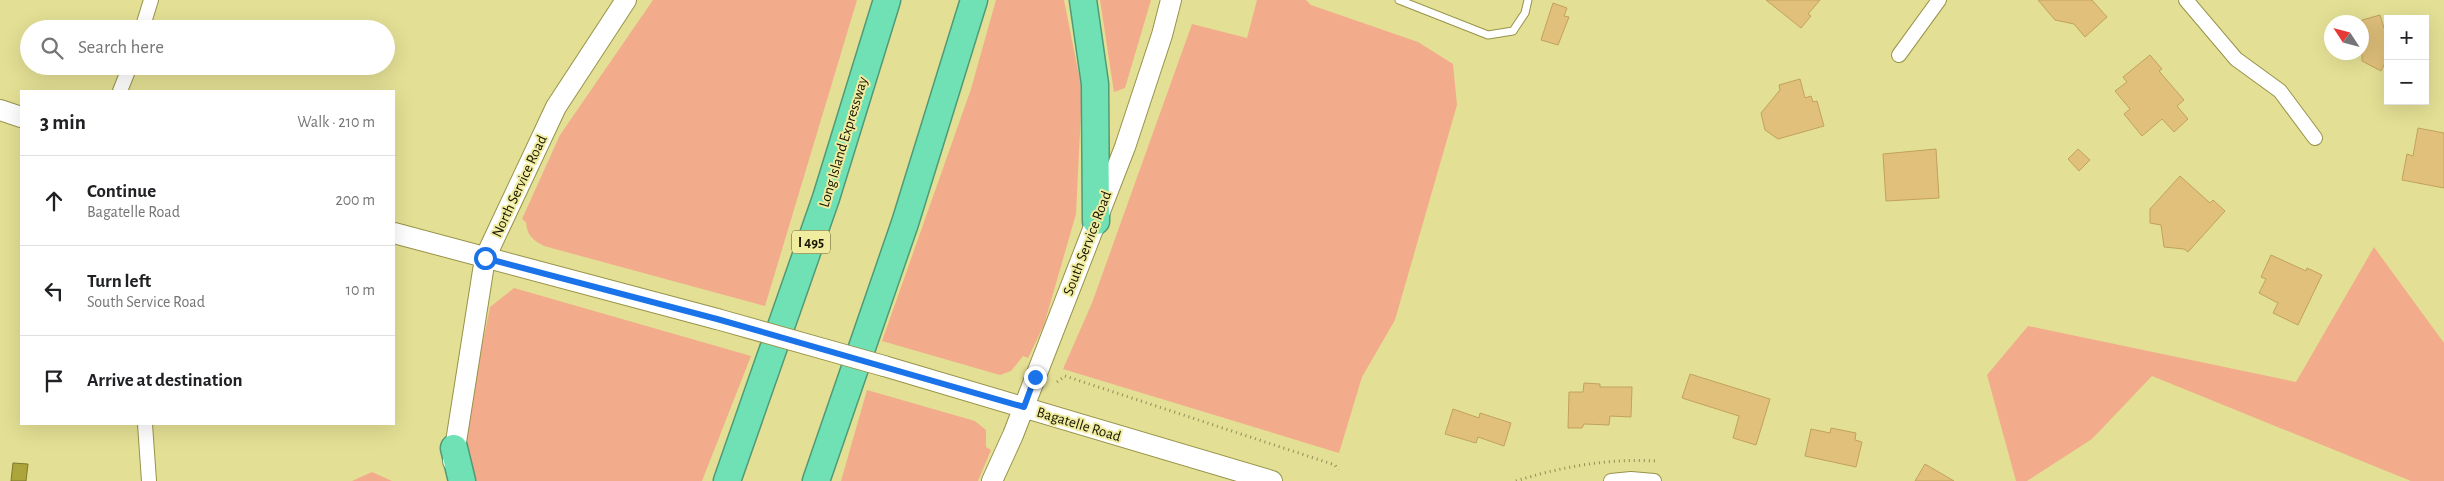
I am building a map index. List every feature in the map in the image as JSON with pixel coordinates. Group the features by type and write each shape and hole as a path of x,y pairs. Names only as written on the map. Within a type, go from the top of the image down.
{"highway":[{"name":"Long Island Expressway","path":"728,481 826,198 887,0"},
{"path":"816,481 905,223 974,0"},
{"path":"1083,0 1095,84 1096,221"},
{"path":"454,448 462,481"}],"main road":[{"name":"North Service Road","path":"452,481 454,448 485,258 556,107 626,0"},
{"name":"South Service Road","path":"992,481 1024,407 1125,147 1162,35 1171,0"},
{"path":"0,110 20,117"},
{"name":"Bagatelle Road","path":"395,233 717,319 884,366 1272,481"}],"street":[{"path":"145,20 151,0"},
{"path":"1899,55 1939,0"},
{"path":"2186,0 2236,59 2280,91 2315,138"},
{"path":"120,90 126,75"},
{"path":"145,425 149,481"},
{"path":"1611,481 1631,479 1654,481"}],"lane":[{"path":"1399,0 1488,36 1513,31 1525,13 1528,0"}],"path":[{"path":"1057,382 1065,376 1277,444 1335,465 1338,470"},
{"path":"1516,481 1577,466 1636,460 1656,461"}],"shaded area":[{"path":"653,0 857,0 765,306 544,246 531,237 526,222 522,219 560,135"},
{"path":"996,0 1064,0 1082,91 1076,214 1044,325 1028,358 1023,356 1011,371 1000,375 882,341 971,89"},
{"path":"1100,0 1151,0 1125,88 1114,92"},
{"path":"1257,0 1306,0 1311,5 1418,42 1453,64 1457,105 1395,320 1362,377 1339,453 1063,369 1092,303 1192,24 1247,38"},
{"path":"2374,247 2444,343 2444,481 2411,481 2152,376 2092,439 2027,481 2016,481 1987,375 2028,326 2296,382"},
{"path":"514,288 751,356 702,481 469,481 466,462 468,418 490,307"},
{"path":"867,390 975,421 986,430 986,447 991,450 978,481 841,481"},
{"path":"13,463 28,464 26,481 11,481"},
{"path":"372,472 392,481 352,481"}],"building":[{"path":"1766,0 1820,0 1808,14 1811,16 1801,28"},
{"path":"2038,0 2092,0 2107,17 2085,37 2074,24 2055,20"},
{"path":"1553,3 1567,8 1564,16 1569,17 1558,45 1541,40"},
{"path":"2380,15 2384,28 2384,65 2381,71 2362,61 2369,60 2369,18"},
{"path":"2150,55 2162,69 2159,71 2184,100 2177,106 2188,119 2174,132 2162,119 2142,136 2124,114 2130,109 2115,91 2127,82 2123,77"},
{"path":"1800,79 1805,98 1811,96 1813,102 1817,101 1824,126 1778,139 1765,130 1761,113 1780,90 1779,85"},
{"path":"2418,128 2444,133 2444,188 2402,180 2407,154 2413,156"},
{"path":"1936,149 1939,198 1886,201 1883,154"},
{"path":"2078,149 2090,160 2079,171 2068,159"},
{"path":"2180,176 2210,203 2213,200 2225,211 2188,252 2184,249 2164,247 2161,225 2150,223 2150,209"},
{"path":"2271,255 2306,271 2307,268 2322,275 2298,325 2273,313 2278,303 2259,293 2266,279 2261,277"},
{"path":"1690,374 1770,399 1756,445 1733,438 1739,416 1682,398"},
{"path":"1584,383 1600,384 1600,387 1632,387 1631,417 1610,416 1609,425 1584,424 1582,428 1568,428 1569,392 1583,392"},
{"path":"1453,409 1479,418 1480,413 1511,423 1504,446 1478,437 1476,443 1445,434"},
{"path":"1831,428 1856,433 1855,440 1862,442 1856,467 1805,456 1811,429 1830,433"},
{"path":"1925,464 1954,481 1915,481"}],"route":[{"path":"485,258 717,319 1024,407 1035,377"}]}
